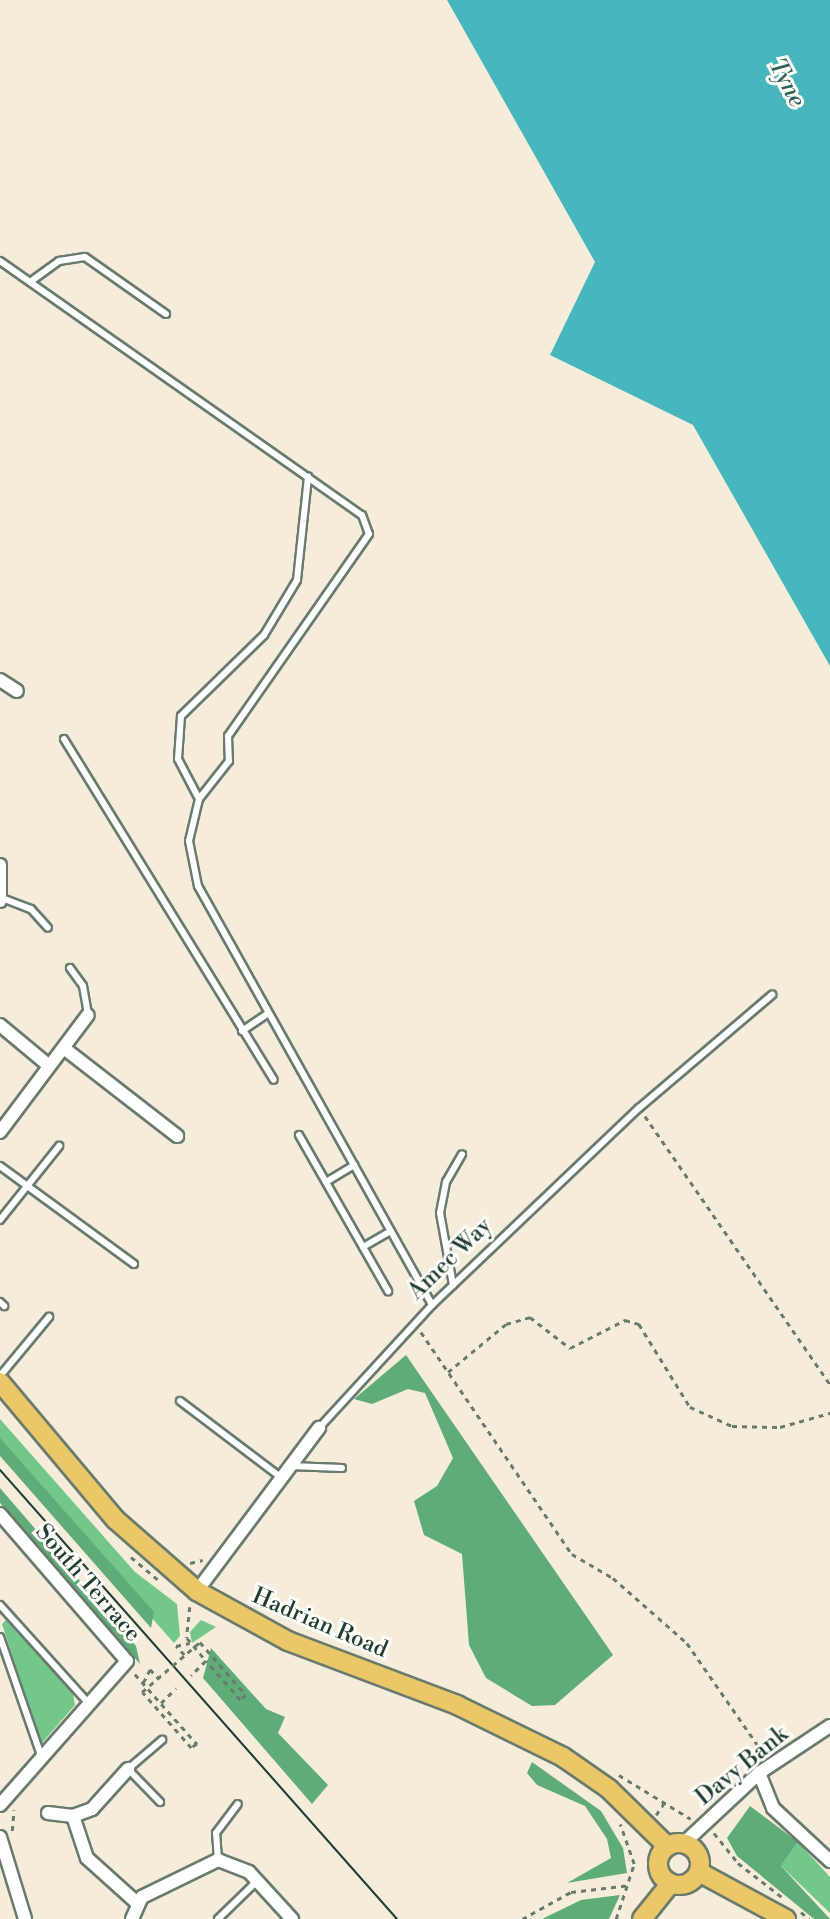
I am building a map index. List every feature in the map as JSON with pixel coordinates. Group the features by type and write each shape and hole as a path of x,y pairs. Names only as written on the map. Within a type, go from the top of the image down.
{"main road":[{"name":"Hadrian Road","path":"0,1382 117,1520 194,1597 288,1641 447,1700 563,1757 609,1789 676,1845"},
{"path":"676,1845 696,1851 699,1872 684,1884 671,1883 659,1869 676,1845"},
{"path":"699,1872 786,1919"},
{"path":"642,1919 671,1883"}],"street":[{"path":"0,680 16,691"},
{"path":"0,865 1,900"},
{"path":"0,1132 88,1015"},
{"path":"0,1025 48,1065"},
{"path":"65,1049 177,1136"},
{"name":"Amec Way","path":"194,1597 282,1471 319,1428"},
{"name":"South Terrace","path":"0,1514 127,1656 92,1706 0,1805"},
{"name":"Davy Bank","path":"676,1845 703,1826 759,1773 830,1726"},
{"path":"48,1813 73,1816 100,1804 128,1769"},
{"path":"759,1773 773,1808 830,1861"},
{"path":"73,1816 87,1858 137,1903"},
{"path":"0,1837 25,1919"},
{"path":"132,1919 137,1903 218,1860 258,1880 292,1919"}],"lane":[{"path":"30,282 59,261 85,257 166,314"},
{"path":"0,261 362,515 369,534 228,736 229,761 199,799 189,841 198,886 432,1305"},
{"path":"199,799 178,759 181,716 264,635 297,580 308,477"},
{"path":"64,739 274,1080"},
{"path":"1,900 31,909 48,928"},
{"path":"70,968 83,986 88,1015"},
{"name":"Amec Way","path":"319,1428 432,1305 639,1108 772,995"},
{"path":"242,1031 269,1013"},
{"path":"299,1135 388,1291"},
{"path":"0,1220 59,1146"},
{"path":"453,1285 440,1213 446,1182 462,1154"},
{"path":"326,1182 354,1165"},
{"path":"0,1166 134,1264"},
{"path":"363,1248 391,1231"},
{"path":"0,1376 49,1317"},
{"path":"180,1401 282,1471 342,1468"},
{"path":"0,1605 92,1706"},
{"path":"0,1637 43,1759"},
{"path":"160,1802 128,1769 162,1740"},
{"path":"218,1860 216,1833 238,1804"},
{"path":"218,1919 258,1880"}],"path":[{"path":"639,1108 830,1384"},
{"path":"448,1372 506,1324 530,1317 570,1348 625,1320 639,1324 690,1407 732,1426 780,1427 830,1413"},
{"path":"415,1323 572,1555 613,1578 687,1643 773,1764"},
{"path":"130,1669 143,1683 161,1703 197,1744 191,1748 142,1692 158,1678 184,1655 200,1642 246,1695 240,1700 206,1661 190,1643 185,1629 194,1597"},
{"path":"184,1655 176,1646 190,1643"},
{"path":"191,1676 206,1661"},
{"path":"143,1683 150,1669 158,1678"},
{"path":"161,1703 176,1688"},
{"path":"664,1803 703,1826 809,1919"},
{"path":"616,1919 631,1885 634,1864 627,1836"},
{"path":"522,1919 571,1892 631,1885"}],"green space":[{"path":"406,1355 613,1655 555,1705 532,1706 486,1678 469,1645 462,1554 424,1535 414,1501 437,1486 453,1458 425,1393 408,1389 372,1404 354,1399"},
{"path":"0,1419 135,1572 177,1604 180,1636 174,1643 0,1446"},
{"path":"0,1438 154,1612 151,1628 0,1456"},
{"path":"0,1488 136,1646 140,1664 0,1503"},
{"path":"6,1620 73,1693 75,1705 41,1744 2,1624"},
{"path":"201,1620 216,1627 192,1643 190,1632"},
{"path":"211,1648 266,1709 285,1717 278,1733 328,1785 312,1804 203,1678"},
{"path":"532,1762 601,1811 623,1848 627,1873 567,1883 611,1858 607,1839 585,1806 537,1785 527,1773"},
{"path":"750,1806 798,1842 781,1866 830,1919 814,1919 737,1856 727,1838"},
{"path":"798,1842 830,1877 830,1913 781,1866"},
{"path":"620,1895 609,1919 542,1919 581,1900"}],"water":[{"name":"Tyne","path":"447,0 830,0 830,666 693,425 550,355 595,262"}],"tram line":[{"path":"0,1470 397,1919"}]}
